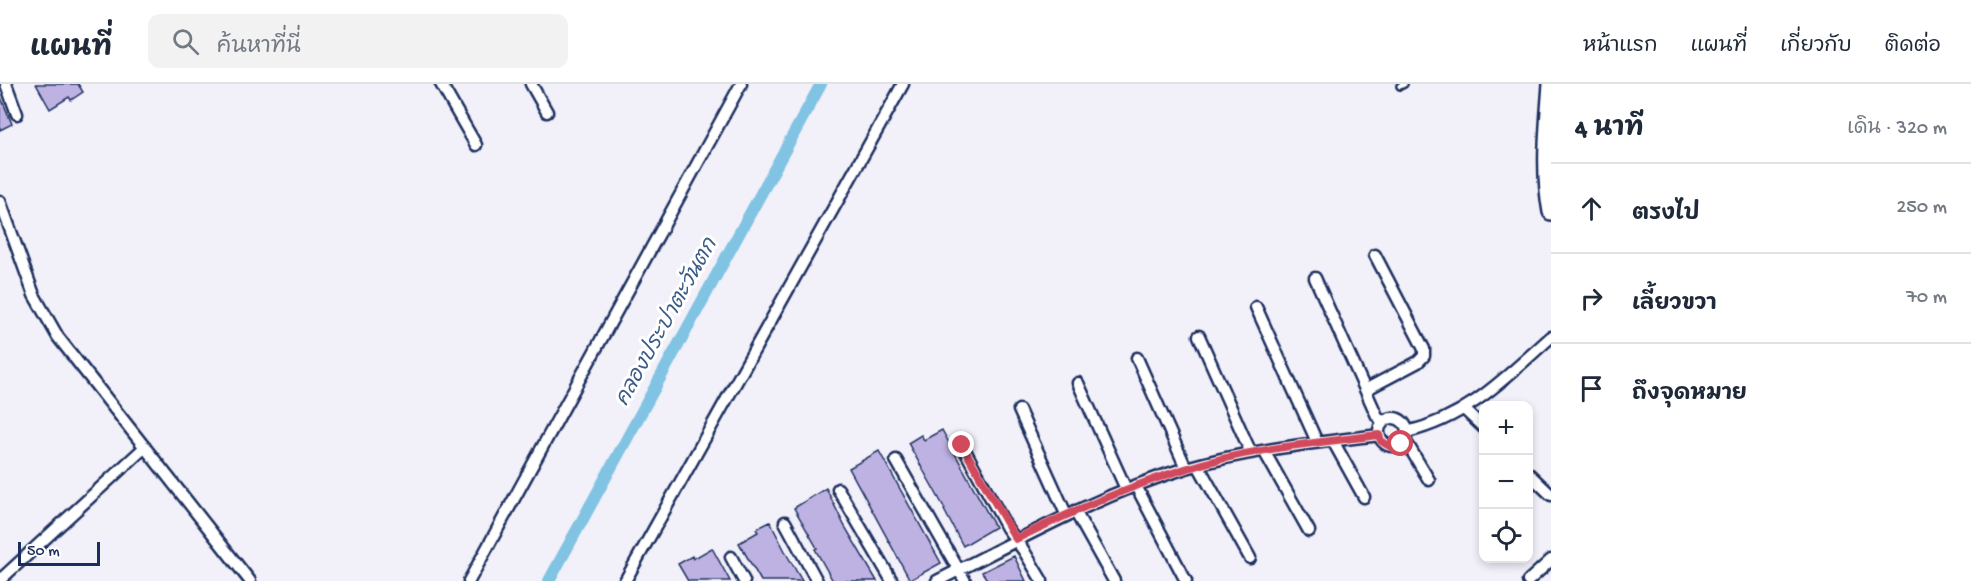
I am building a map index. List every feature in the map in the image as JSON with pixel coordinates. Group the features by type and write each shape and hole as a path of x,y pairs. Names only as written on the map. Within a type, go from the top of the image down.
{"street":[{"path":"6,84 17,114"},
{"path":"441,84 476,145"},
{"path":"531,84 547,112"},
{"path":"469,581 741,84"},
{"path":"625,581 903,84"},
{"path":"1551,84 1547,184 1551,212"},
{"path":"0,201 22,267 44,314 88,377 250,581"},
{"path":"1366,389 1418,362 1424,356 1424,349 1375,255"},
{"path":"1315,278 1377,416 1383,422"},
{"path":"1256,307 1317,442"},
{"path":"1199,336 1251,453"},
{"path":"1429,480 1406,436 1405,423 1395,418 1389,418 1383,422 1378,430 1381,441 1391,447 1401,444 1406,436 1421,428 1465,410 1494,388 1551,337"},
{"path":"1137,358 1186,468"},
{"path":"1078,384 1131,488 1186,581"},
{"path":"1019,410 1071,512 1114,581"},
{"path":"1465,410 1479,423"},
{"path":"938,581 1071,512 1186,468 1251,453 1379,435"},
{"path":"1333,441 1364,497"},
{"path":"962,445 1042,581"},
{"path":"0,580 145,447"},
{"path":"1264,451 1309,531"},
{"path":"896,460 965,581"},
{"path":"1198,465 1250,558"},
{"path":"1533,478 1551,495"},
{"path":"838,489 892,581"},
{"path":"784,522 817,581"},
{"path":"731,557 744,581"},
{"path":"1528,581 1551,560"}],"building":[{"path":"36,84 78,84 83,92 71,100 69,97 50,109"},
{"path":"0,95 12,124 0,130"},
{"path":"942,430 995,527 963,546 908,443 921,435 924,440"},
{"path":"879,451 941,563 910,580 849,468"},
{"path":"826,488 844,525 877,581 833,581 815,549 817,548 794,508"},
{"path":"770,522 802,581 761,581 739,543 758,532 756,529"},
{"path":"712,548 730,581 688,581 678,564 692,556 693,559"},
{"path":"1014,556 1026,581 988,581 982,572"}],"waterway":[{"name":"คลองประปาตะวันตก","path":"549,581 821,84"}],"route":[{"path":"962,445 1016,539 1066,514 1126,489 1186,468 1251,453 1379,435 1381,441 1391,447 1401,444"}]}
